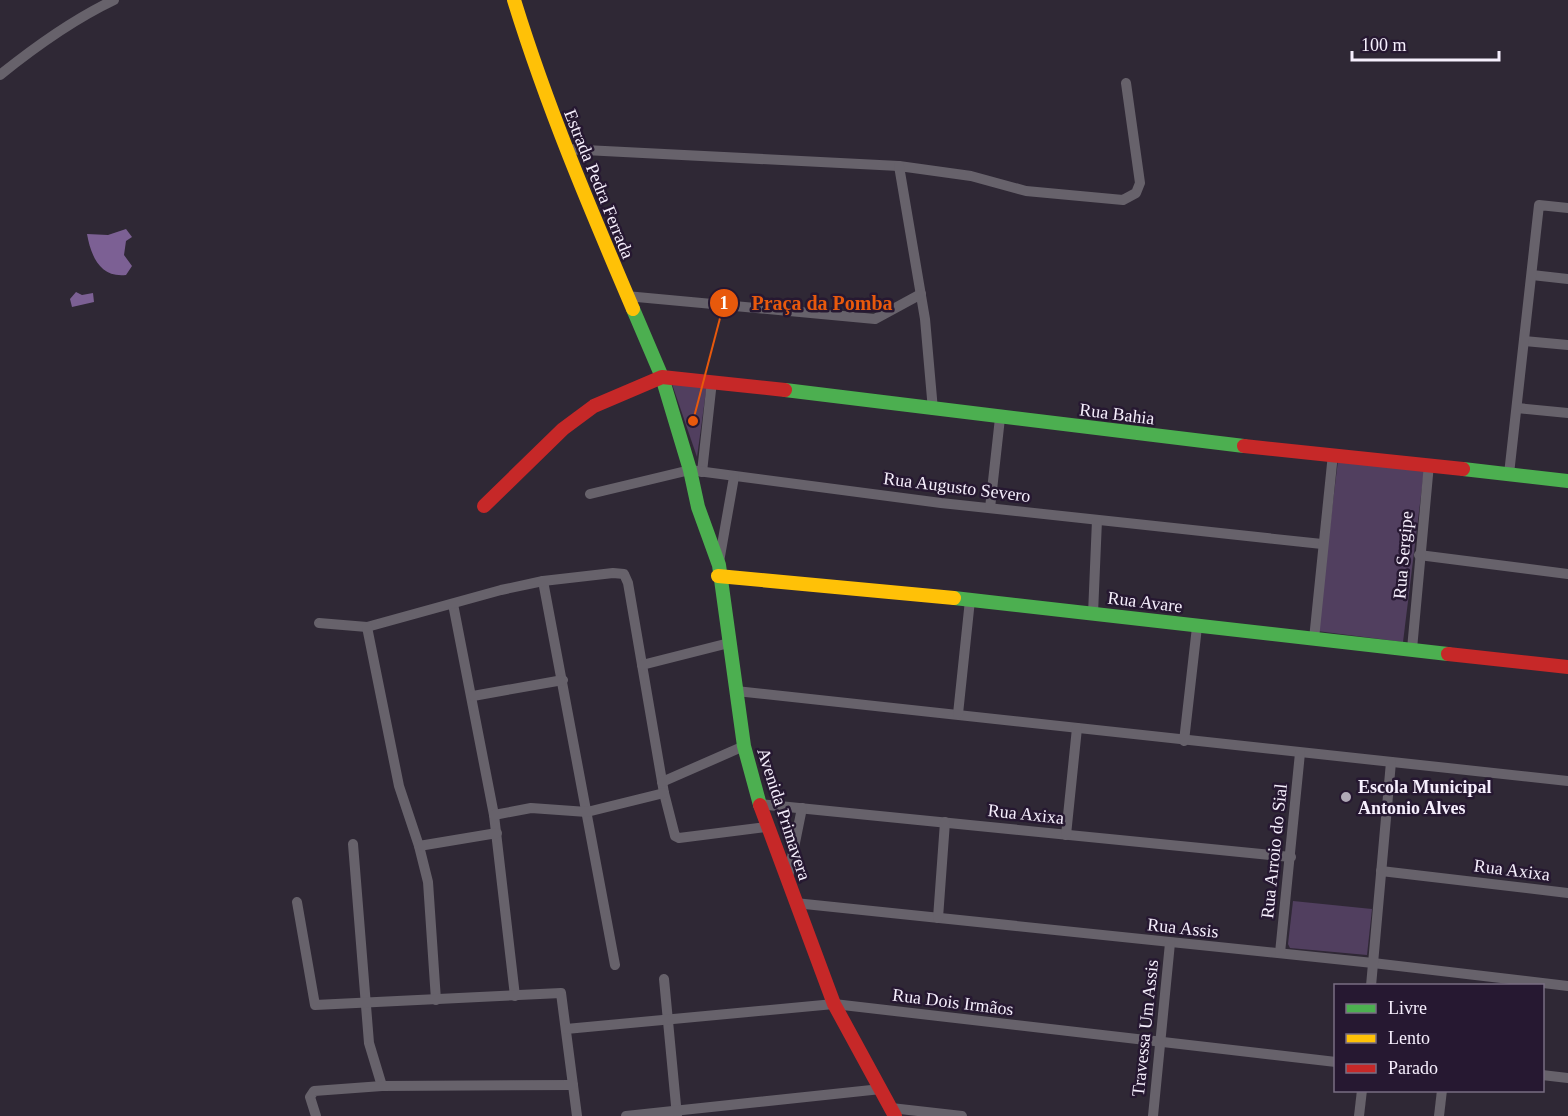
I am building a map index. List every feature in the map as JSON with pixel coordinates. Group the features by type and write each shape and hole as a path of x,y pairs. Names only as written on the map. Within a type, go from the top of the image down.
{"street":[{"path":"0,75 33,48 86,14 114,0"},
{"name":"Estrada Pedra Ferrada","path":"514,0 540,84 565,149 662,377 696,471"},
{"path":"565,149 899,166 971,176 1026,191 1112,201 1132,197 1139,189 1140,179 1126,83"},
{"path":"899,166 921,294 933,410"},
{"path":"1509,474 1539,204 1568,208"},
{"path":"1532,275 1568,279"},
{"path":"626,296 875,319 921,294"},
{"path":"1524,341 1568,345"},
{"path":"484,506 574,419 594,406 662,377"},
{"name":"Rua Bahia","path":"662,377 712,381 1192,441 1429,464 1568,481"},
{"path":"696,471 712,381"},
{"path":"1517,408 1568,413"},
{"path":"990,508 1000,418"},
{"path":"1314,639 1333,454"},
{"name":"Rua Sergipe","path":"1412,649 1429,464"},
{"name":"Rua Augusto Severo","path":"591,494 696,471 990,508 1322,544"},
{"name":"Avenida Primavera","path":"696,471 698,507 719,571 744,746 758,804 786,885 834,1004 893,1112"},
{"path":"719,571 734,477"},
{"path":"1093,614 1097,520"},
{"path":"1419,555 1568,574"},
{"name":"Rua Avare","path":"719,571 1197,627 1568,667"},
{"path":"319,623 367,627 543,581 613,573 624,574 628,583 663,788 676,838 766,827"},
{"path":"543,581 615,965"},
{"path":"958,714 970,600"},
{"path":"453,604 473,696 497,833 515,996"},
{"path":"367,627 399,786 419,846 429,889 436,1000"},
{"path":"1184,741 1197,627"},
{"path":"642,666 729,644"},
{"path":"473,696 563,680"},
{"path":"736,691 1568,781"},
{"path":"1066,835 1077,728"},
{"path":"494,816 531,808 587,812 663,788 744,746"},
{"name":"Rua Arroio do Sial","path":"1280,953 1300,753"},
{"path":"1371,984 1391,762"},
{"name":"Rua Axixa","path":"758,804 1291,857"},
{"path":"786,885 802,808"},
{"path":"938,918 945,822"},
{"path":"419,846 497,833"},
{"path":"353,844 368,1004 369,1043 382,1086"},
{"name":"Rua Axixa","path":"1381,871 1568,893"},
{"path":"297,902 314,1004 368,1004 561,993 577,1116"},
{"name":"Rua Assis","path":"795,903 1280,953 1568,986"},
{"name":"Travessa Um Assis","path":"1153,1116 1170,943"},
{"path":"664,979 677,1113"},
{"name":"Rua Dois Irmãos","path":"566,1029 834,1004 1334,1062"},
{"path":"1544,1075 1568,1078"},
{"path":"316,1116 310,1097 312,1092 382,1086 573,1085"},
{"path":"626,1116 677,1113 881,1089"},
{"path":"1359,1116 1362,1092"},
{"path":"1439,1116 1442,1092"},
{"path":"893,1112 962,1116"}],"shaded area":[{"path":"126,229 132,237 126,241 124,255 132,266 126,275 117,275 103,269 98,264 87,234 108,235"},
{"path":"76,292 82,295 93,293 94,302 72,307 70,299"},
{"path":"671,381 707,384 697,457"},
{"path":"1338,461 1424,471 1403,642 1317,631"},
{"path":"1293,901 1372,909 1367,955 1290,948 1288,944"}],"traffic: fast":[{"path":"633,309 662,377 690,470 698,507 719,565 744,746 760,805"},
{"path":"785,390 1244,446"},
{"path":"1463,469 1568,481"},
{"path":"954,598 1448,654"}],"traffic: slow":[{"path":"514,0 555,118 633,309"},
{"path":"718,576 954,598"}],"traffic: jam":[{"path":"484,506 563,429 594,406 662,377 785,390"},
{"path":"1244,446 1463,469"},
{"path":"1448,654 1568,667"},
{"path":"760,805 834,1004 895,1116"}],"place":[{"name":"Praça da Pomba","path":"693,421"},
{"name":"Escola Municipal Antonio Alves","path":"1346,797"}]}
